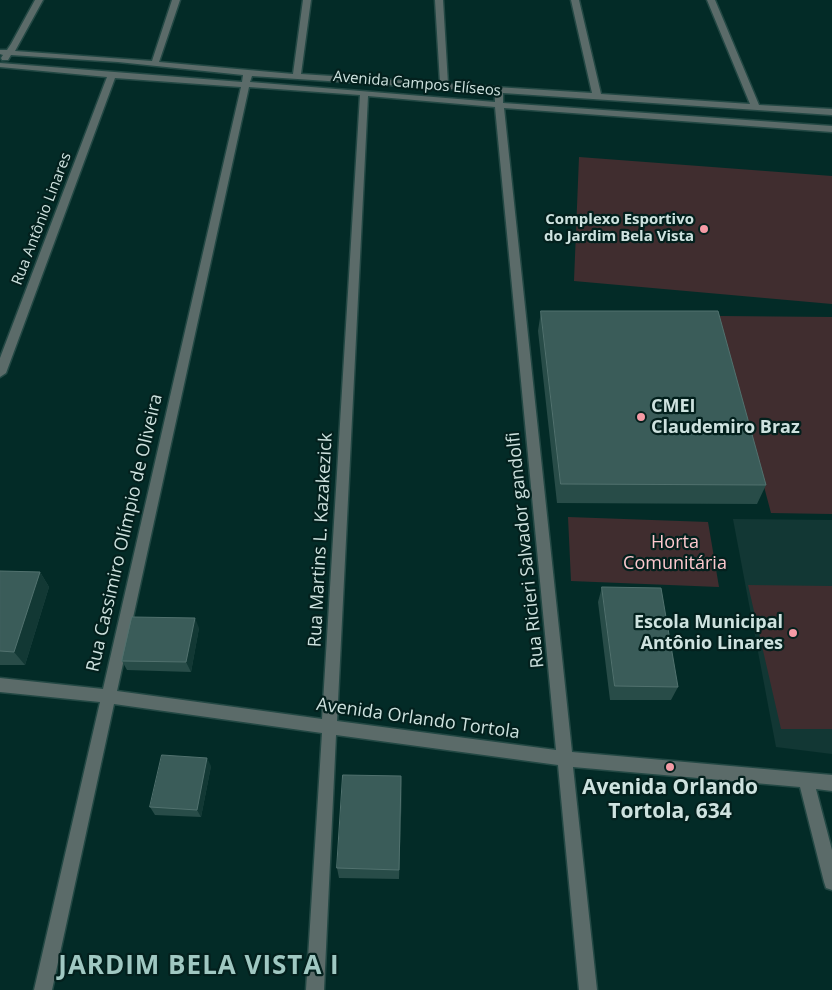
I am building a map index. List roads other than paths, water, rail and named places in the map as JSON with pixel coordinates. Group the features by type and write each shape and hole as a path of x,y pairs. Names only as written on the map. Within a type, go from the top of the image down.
{"street":[{"path":"0,65 9,53 39,0"},
{"path":"155,64 176,0"},
{"path":"297,76 307,0"},
{"path":"439,0 444,85"},
{"path":"575,0 597,96"},
{"path":"711,0 756,107"},
{"name":"Avenida Campos Elíseos","path":"0,52 155,64 364,93 499,105 832,129"},
{"name":"Avenida Campos Elíseos","path":"0,65 112,75 246,78 297,76 832,112"},
{"name":"Rua Antônio Linares","path":"0,374 112,75"},
{"name":"Rua Cassimiro Olímpio de Oliveira","path":"42,990 246,78"},
{"name":"Rua Ricieri Salvador gandolfi","path":"499,89 499,105 588,990"},
{"name":"Rua Martins L. Kazakezick","path":"315,990 364,93"},
{"name":"Avenida Orlando Tortola","path":"0,685 107,696 330,725 566,759 832,783"},
{"path":"806,780 832,882"}],"place":[{"name":"Complexo Esportivo do Jardim Bela Vista","path":"704,229"},
{"name":"CMEI Claudemiro Braz","path":"641,417"},
{"name":"Escola Municipal Antônio Linares","path":"793,633"},
{"name":"Avenida Orlando Tortola, 634","path":"670,767"}],"district":[{"name":"JARDIM BELA VISTA I","path":"199,967"}],"park label":[{"name":"Horta Comunitária","path":"675,553"}]}
